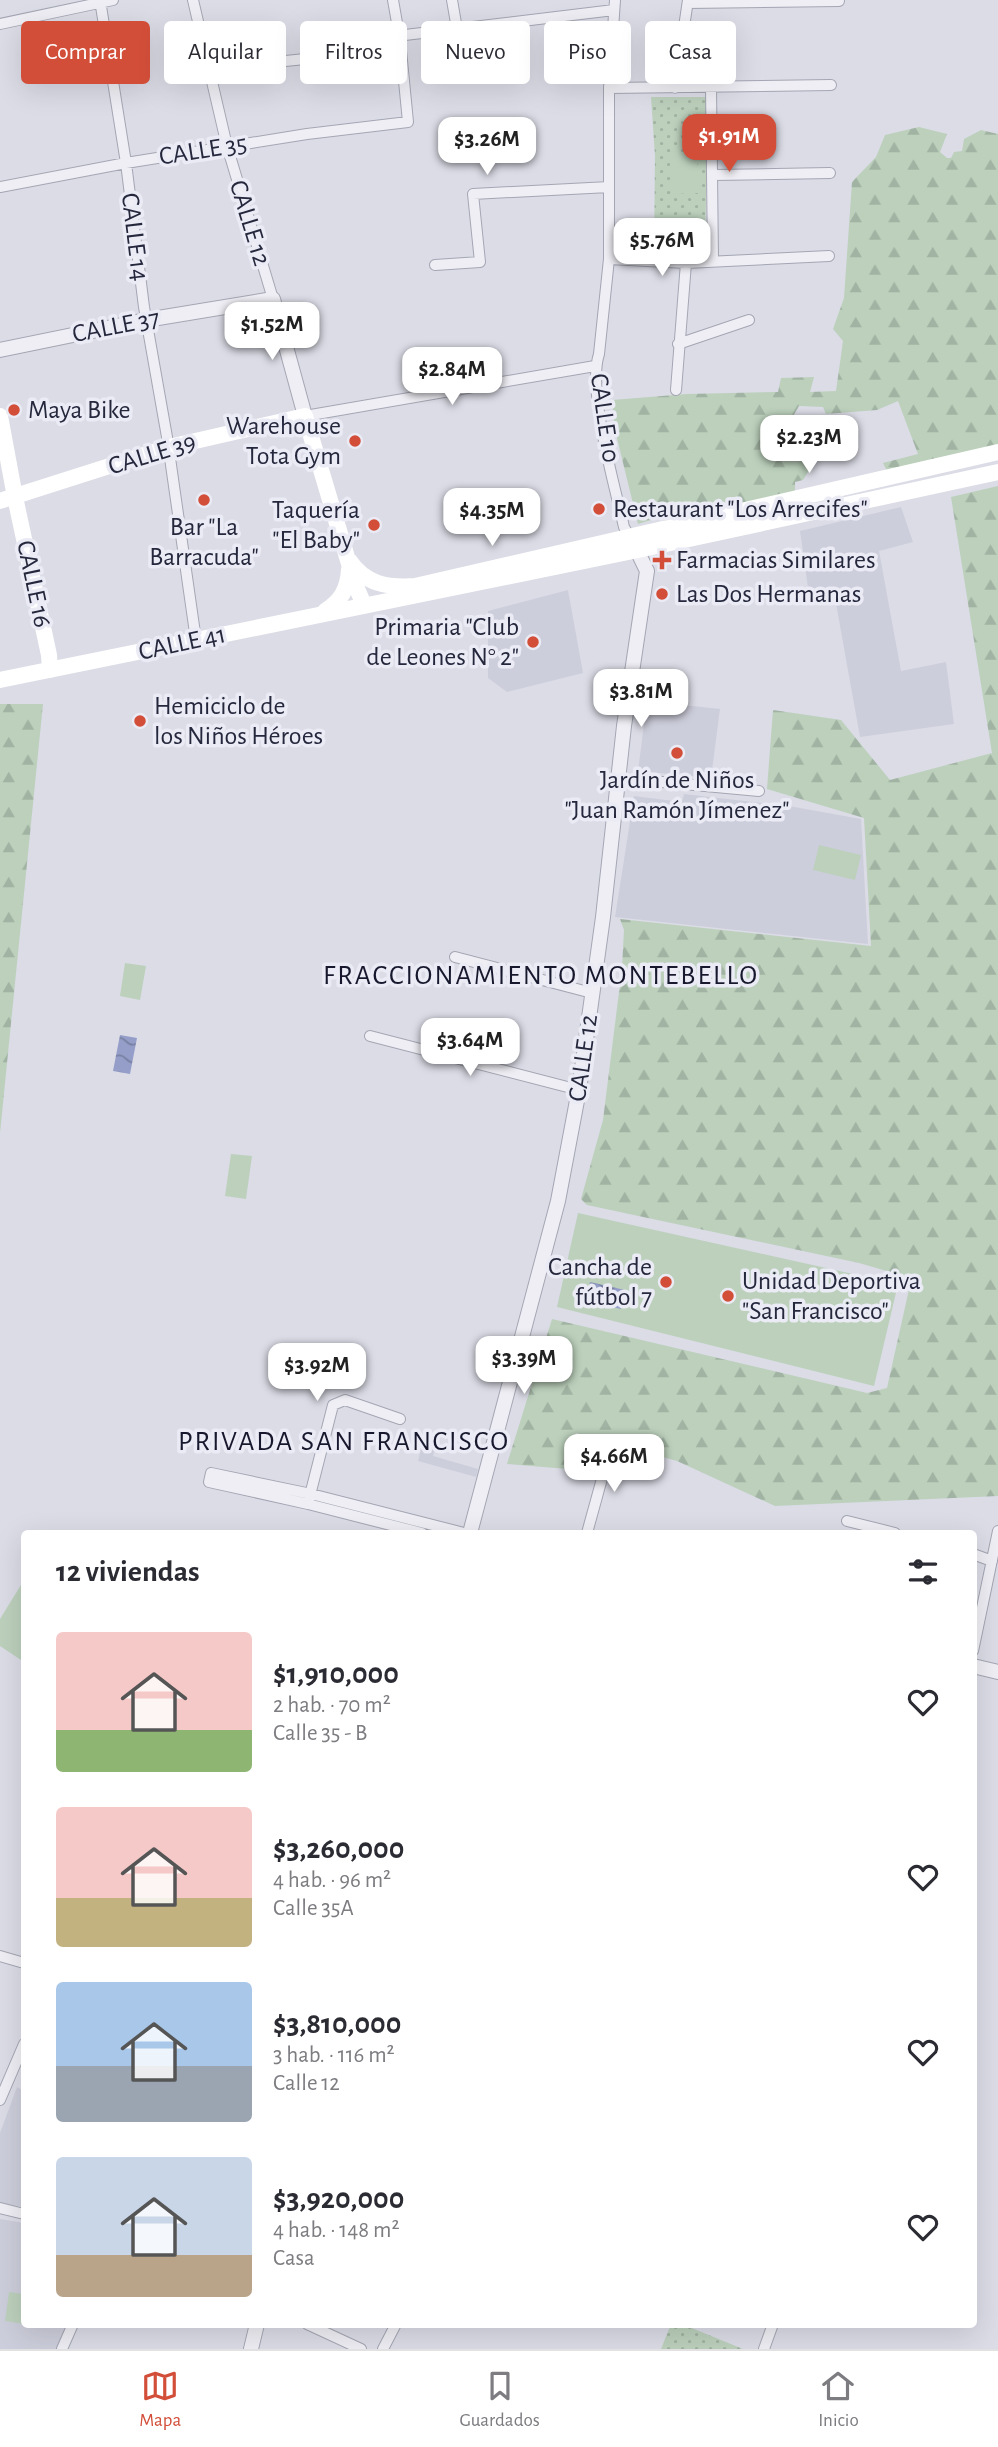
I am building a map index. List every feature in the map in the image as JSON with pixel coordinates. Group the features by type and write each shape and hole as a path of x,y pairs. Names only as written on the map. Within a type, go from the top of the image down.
{"main road":[{"name":"CALLE 16","path":"0,416 7,499 49,655 50,670"},
{"name":"CALLE 39","path":"7,499 169,447 306,416"},
{"name":"CALLE 12","path":"306,416 364,605"},
{"path":"634,543 817,492 998,452"},
{"path":"349,560 356,571 372,582 400,587 634,543 820,512 998,472"},
{"path":"817,492 820,512"},
{"name":"CALLE 41","path":"0,680 364,605 634,543"},
{"path":"312,615 327,610 344,592 348,586 349,560"}],"street":[{"path":"0,24 113,0"},
{"name":"CALLE 12","path":"193,0 198,21"},
{"path":"393,0 397,21"},
{"path":"452,0 456,21"},
{"path":"675,88 688,2 839,1"},
{"name":"CALLE 14","path":"100,2 196,640"},
{"path":"509,21 614,5"},
{"name":"CALLE 10","path":"614,5 609,88 610,259 599,354 595,366 602,429 624,527 634,543"},
{"name":"CALLE 12","path":"212,84 227,146 306,416"},
{"name":"CALLE 35","path":"0,187 227,146 408,122 404,84"},
{"path":"609,88 831,85"},
{"path":"711,87 713,260"},
{"path":"713,175 830,173"},
{"path":"435,265 480,262 473,194 609,187"},
{"path":"610,259 686,263 829,256"},
{"path":"676,390 686,263"},
{"name":"CALLE 37","path":"0,350 146,320 273,299"},
{"path":"678,344 749,320"},
{"name":"CALLE 39","path":"306,416 595,366"},
{"name":"CALLE 12","path":"471,1530 558,1201 579,1090 624,726 647,571 634,543"},
{"path":"619,778 759,791"},
{"path":"455,957 592,993"},
{"path":"370,1036 579,1090"},
{"path":"310,1499 332,1405 345,1400 400,1419"},
{"path":"588,1530 611,1446"},
{"path":"310,1499 209,1482 211,1473 310,1499 404,1527 434,1530"},
{"path":"847,1521 883,1530"},
{"path":"977,1637 994,1577 992,1561 998,1531"},
{"path":"977,1555 992,1561"},
{"path":"977,1667 998,1672"},
{"path":"0,1956 21,1962"},
{"path":"0,2100 3,2080 21,2049"},
{"path":"0,2208 21,2213"},
{"path":"62,2349 71,2328"},
{"path":"251,2349 256,2328"},
{"path":"316,2328 361,2349"},
{"path":"383,2349 394,2328"},
{"path":"764,2349 772,2328"}],"shaded area":[{"path":"901,507 913,542 879,551 901,671 946,662 954,724 860,737 835,598 810,602 800,531"},
{"name":"Primaria \"Club de Leones N° 2\"","path":"568,590 583,673 507,692 488,678 488,611"},
{"name":"Jardín de Niños \"Juan Ramón Jímenez\"","path":"647,701 720,709 711,778 638,771"},
{"path":"684,794 789,806 861,819 868,944 615,917 634,796 682,802"},
{"path":"425,1433 438,1436 433,1456 478,1469 476,1477 418,1461"},
{"path":"17,2087 21,2089 21,2206 0,2203 0,2133"},
{"path":"0,2219 21,2222 21,2328 67,2328 57,2349 0,2349"}],"green space":[{"path":"651,97 708,97 705,250 701,256 654,258 655,156"},
{"path":"919,127 947,134 940,152 947,158 951,158 954,152 962,151 964,139 981,130 998,134 998,447 887,471 883,463 918,454 898,401 877,410 826,414 823,407 799,406 792,418 811,467 803,480 795,482 795,492 666,523 661,517 638,524 615,430 612,400 687,394 778,392 781,378 814,377 810,392 836,391 843,341 833,329 844,298 852,182 876,157 885,135"},
{"path":"697,152 699,193 671,194 670,153"},
{"path":"998,486 998,1496 775,1506 677,1461 576,1433 567,1469 507,1464 552,1319 867,1393 887,1388 910,1285 897,1274 859,1263 587,1205 581,1199 603,1120 622,968 624,930 620,919 871,946 864,818 767,789 773,710 841,720 890,780 992,753 951,497"},
{"path":"0,704 43,704 0,1133"},
{"path":"819,845 861,855 855,880 813,870"},
{"path":"125,963 146,966 140,1000 120,996"},
{"path":"231,1154 252,1156 246,1199 225,1196"},
{"name":"Unidad Deportiva \"San Francisco\"","path":"578,1213 898,1284 874,1386 557,1307"},
{"path":"21,1585 21,1660 0,1646 0,1619"},
{"path":"9,2292 21,2294 21,2324 5,2321"},
{"path":"669,2328 692,2328 743,2349 661,2349"}],"water":[{"path":"120,1035 137,1038 130,1074 113,1071"},
{"path":"590,1282 625,1290 621,1309 585,1301"}],"place":[{"name":"Maya Bike","path":"14,410"},
{"name":"Warehouse Tota Gym","path":"355,441"},
{"name":"Bar \"La Barracuda\"","path":"204,500"},
{"name":"Restaurant \"Los Arrecifes\"","path":"599,509"},
{"name":"Taquería \"El Baby\"","path":"374,525"},
{"name":"Farmacias Similares","path":"662,560"},
{"name":"Las Dos Hermanas","path":"662,594"},
{"name":"Primaria \"Club de Leones N° 2\"","path":"533,642"},
{"name":"Hemiciclo de los Niños Héroes","path":"140,721"},
{"name":"Jardín de Niños \"Juan Ramón Jímenez\"","path":"677,753"},
{"name":"Cancha de fútbol 7","path":"666,1282"},
{"name":"Unidad Deportiva \"San Francisco\"","path":"728,1296"}],"district":[{"name":"FRACCIONAMIENTO MONTEBELLO","path":"541,976"},
{"name":"PRIVADA SAN FRANCISCO","path":"344,1442"}]}
